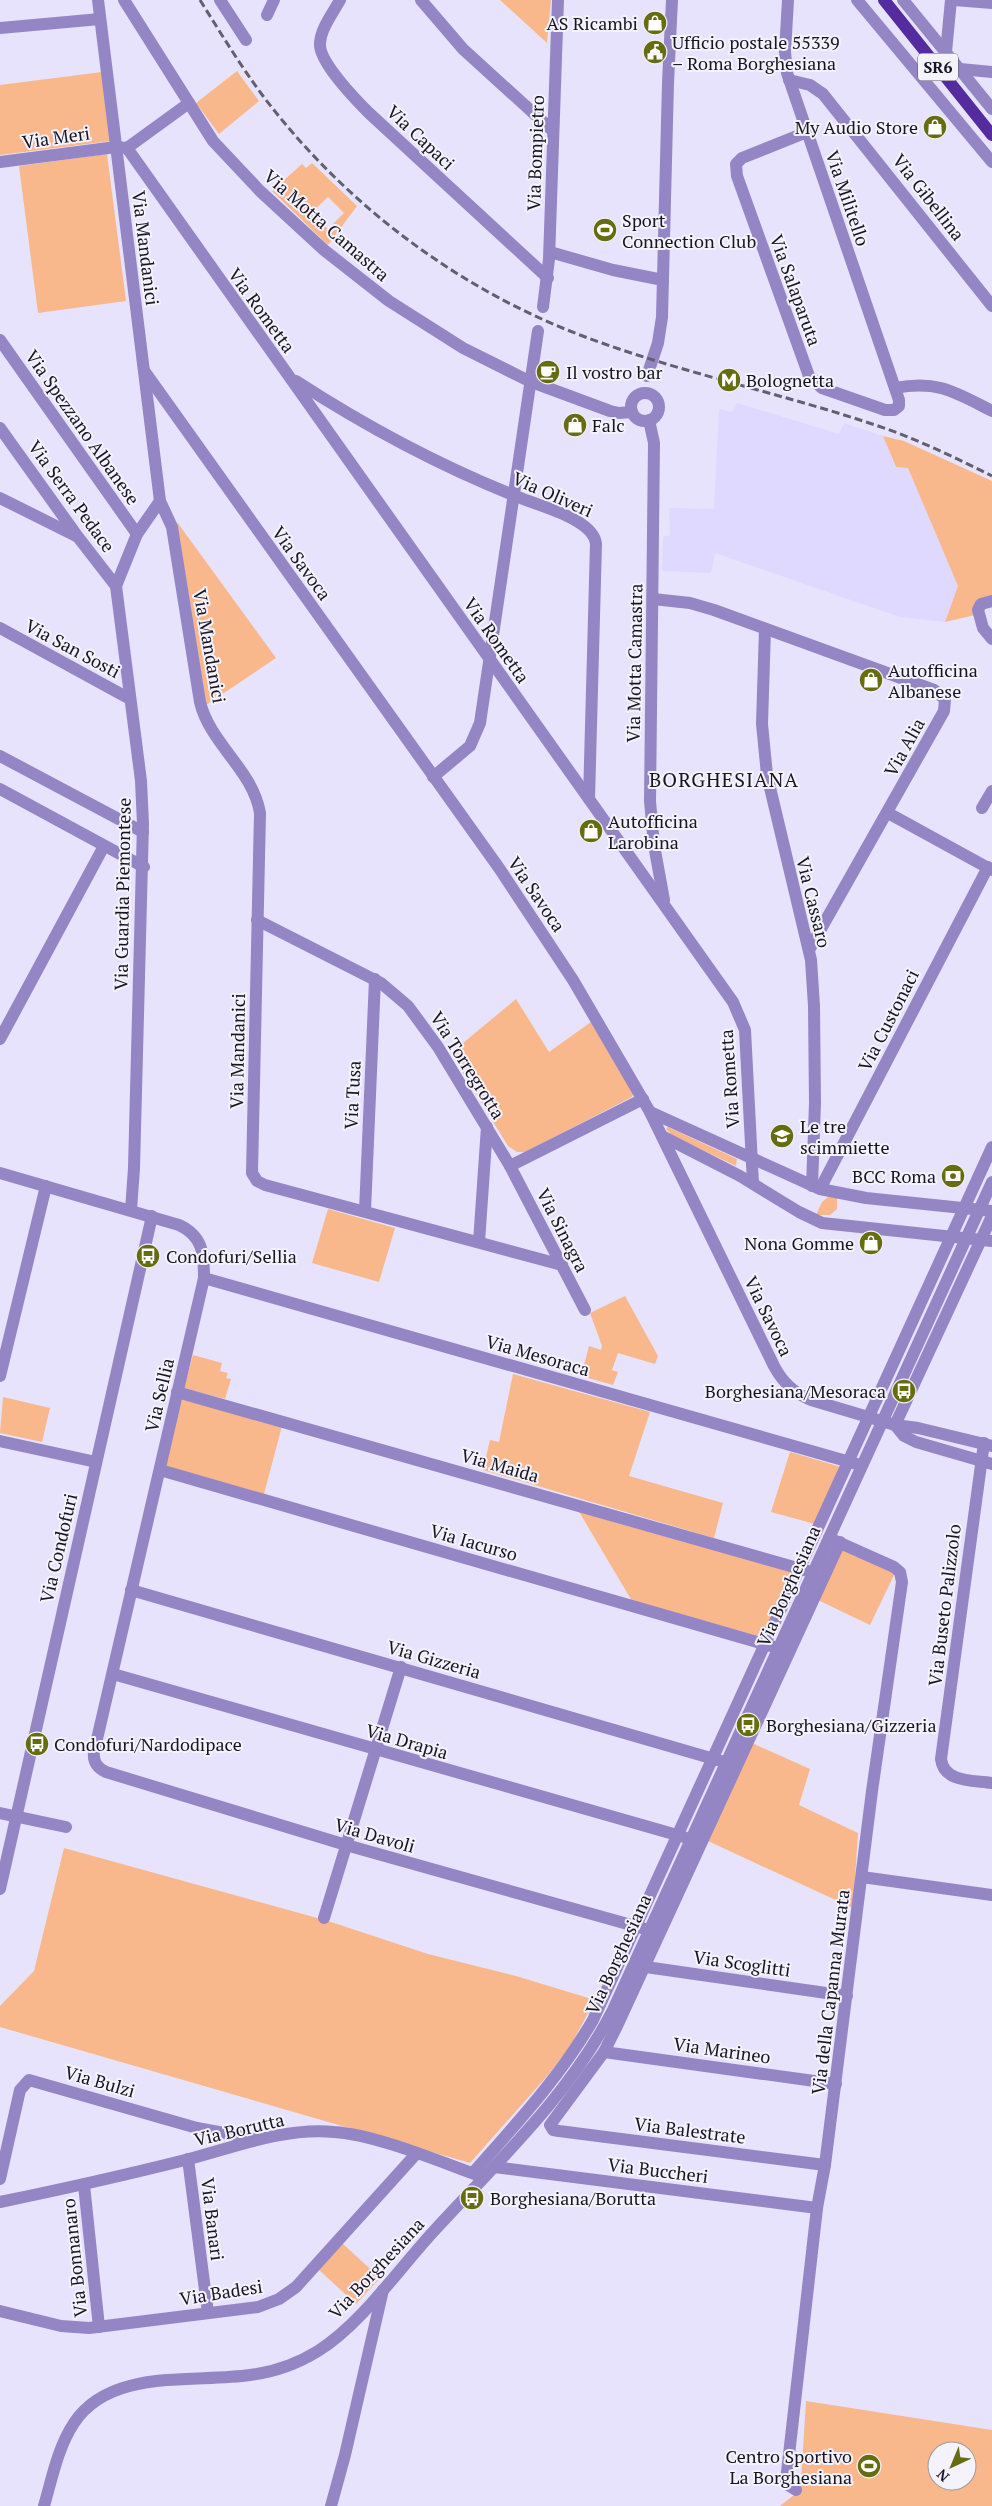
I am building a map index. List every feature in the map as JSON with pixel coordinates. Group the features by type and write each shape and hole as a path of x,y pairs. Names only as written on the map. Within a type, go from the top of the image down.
{"main road":[{"name":"SR6","path":"884,0 992,135"}],"street":[{"name":"Via Mandanici","path":"98,0 121,147 144,371 160,501 172,527 202,710 210,725 247,778 258,801 261,822 252,1173 257,1181 265,1185 562,1265"},
{"name":"Via Motta Camastra","path":"124,0 189,103 223,152 280,210 346,269 389,301 442,336 529,381 619,414 632,412"},
{"path":"220,0 246,40"},
{"path":"267,15 274,0"},
{"name":"Via Capaci","path":"340,0 323,31 319,47 324,58 369,113 548,278"},
{"path":"421,0 463,49 552,130"},
{"name":"Via Bompietro","path":"543,307 550,252 552,130 558,0"},
{"path":"647,376 652,394 660,406 657,415 649,420 639,419 632,412 634,398 639,386 647,376 660,333 672,0"},
{"name":"Via Militello","path":"788,0 785,56 789,80 900,404"},
{"path":"857,0 992,162"},
{"path":"903,0 992,109"},
{"path":"946,52 952,0 992,3"},
{"path":"908,29 919,18"},
{"path":"0,28 100,19"},
{"path":"960,69 992,72"},
{"name":"Via Gibellina","path":"789,80 810,85 823,94 992,306"},
{"path":"121,147 189,103"},
{"name":"Via Salaparuta","path":"806,132 742,158 736,164 737,176 809,376 822,388 885,410 896,409 900,404"},
{"name":"Via Meri","path":"0,162 121,147"},
{"name":"Via Rometta","path":"121,147 289,377 730,997 743,1021 753,1183"},
{"path":"550,252 613,270 663,280"},
{"path":"434,777 467,749 475,738 481,719 529,381 538,331"},
{"name":"Via Spezzano Albanese","path":"0,340 137,534"},
{"name":"Via Savoca","path":"144,371 434,777 555,952 650,1112 781,1378 802,1396 895,1425"},
{"name":"Via Oliveri","path":"289,377 403,445 513,495 580,522 589,528 596,537 589,799"},
{"path":"896,388 917,384 935,386 992,411"},
{"path":"634,398 642,393 652,394"},
{"name":"Via Motta Camastra","path":"649,420 654,443 654,599 650,801 654,845 665,905"},
{"name":"Via Serra Pedace","path":"0,428 78,537 116,586"},
{"path":"0,498 78,537"},
{"name":"Via Guardia Piemontese","path":"131,1210 144,867 141,781 116,586 137,534 160,501"},
{"name":"Via Alia","path":"654,599 702,606 934,690 943,696 946,702 944,711 888,813 809,950"},
{"path":"992,601 981,604 978,610 983,628 992,640"},
{"name":"Via San Sosti","path":"0,628 130,699"},
{"name":"Via Cassaro","path":"765,629 762,724 766,775 809,950 814,1035 816,1188"},
{"path":"0,756 143,832"},
{"path":"982,808 992,791"},
{"path":"1,793 144,867"},
{"path":"888,813 990,868"},
{"path":"0,1039 104,846"},
{"name":"Via Custonaci","path":"816,1188 990,868"},
{"name":"Via Torregrotta","path":"257,920 375,980 396,993 413,1011 510,1166"},
{"name":"Via Tusa","path":"365,1211 375,980"},
{"path":"510,1166 643,1099"},
{"path":"650,1112 816,1188 866,1198 986,1210"},
{"path":"479,1242 487,1127"},
{"path":"662,1136 753,1183 805,1216 827,1224 987,1240"},
{"name":"Via Borghesiana","path":"551,2127 552,2120 604,2052 639,1966 834,1540 862,1465 876,1418 992,1147"},
{"name":"Via Sinagra","path":"510,1166 585,1310"},
{"name":"Via Sellia","path":"0,1173 182,1226 197,1239 204,1253 204,1278 94,1752 96,1764"},
{"name":"Via Borghesiana","path":"44,2506 68,2434 85,2408 100,2397 118,2388 139,2384 244,2376 286,2367 310,2355 332,2340 384,2287 478,2175 599,2022 639,1966 643,1929 678,1835 713,1759 772,1646 807,1570 849,1461 876,1418 967,1239 986,1210 992,1182"},
{"path":"0,1376 46,1186"},
{"name":"Via Condofuri","path":"0,1889 152,1216"},
{"path":"895,1425 987,1240 992,1216"},
{"name":"Via Mesoraca","path":"204,1278 862,1465"},
{"name":"Via Maida","path":"177,1392 807,1570"},
{"path":"895,1425 918,1428 988,1444"},
{"path":"895,1425 904,1436 916,1442 986,1462"},
{"path":"0,1441 96,1462"},
{"name":"Via Buseto Palizzolo","path":"988,1444 942,1756 945,1771 954,1777 992,1783"},
{"name":"Via Iacurso","path":"160,1470 772,1646"},
{"name":"Via Borghesiana","path":"807,1570 834,1540"},
{"name":"Via della Capanna Murata","path":"796,2490 786,2480 817,2208 826,2165 902,1579 900,1572 894,1566 834,1540"},
{"name":"Via Gizzeria","path":"131,1590 726,1763"},
{"name":"Via Borghesiana","path":"478,2175 494,2167 579,2069 643,1929 691,1839 726,1763 772,1646"},
{"path":"324,1918 401,1667"},
{"name":"Via Drapia","path":"113,1674 691,1839"},
{"name":"Via Davoli","path":"96,1764 106,1772 346,1845 643,1929"},
{"path":"0,1813 66,1827"},
{"path":"862,1877 992,1895"},
{"name":"Via Scoglitti","path":"639,1966 847,1996"},
{"name":"Via Marineo","path":"604,2052 836,2084"},
{"name":"Via Bulzi","path":"0,2179 20,2090 29,2080 198,2128 262,2140"},
{"name":"Via Balestrate","path":"551,2127 559,2131 826,2165"},
{"name":"Via Borutta","path":"0,2202 84,2185 262,2140 307,2132 334,2131 363,2137 478,2175"},
{"name":"Via Badesi","path":"0,2311 61,2326 99,2327 258,2307 279,2300 288,2293 416,2154"},
{"name":"Via Banari","path":"188,2159 208,2313"},
{"name":"Via Buccheri","path":"494,2167 817,2208"},
{"name":"Via Bonnanaro","path":"84,2185 99,2327"},
{"path":"330,2506 345,2455 384,2287"}],"shaded area":[{"path":"500,0 551,0 547,43"},
{"path":"237,71 259,101 219,134 196,103"},
{"path":"102,72 111,141 0,155 0,85"},
{"path":"107,154 126,301 38,313 19,166"},
{"path":"312,163 357,206 328,245 272,191 302,164 306,168","holes":["328,197 344,213 328,229 311,213"]},
{"path":"737,403 839,434 844,423 883,436 895,467 908,468 958,586 945,622 900,617 715,553 711,573 662,571 663,537 670,535 669,508 714,509 719,409 733,412"},
{"path":"883,436 904,441 992,481 992,599 975,615 945,622 958,586 908,468 896,467"},
{"path":"177,522 276,658 206,705"},
{"path":"516,999 549,1052 591,1022 634,1092 632,1097 525,1152 517,1152 508,1146 451,1053"},
{"path":"668,1127 737,1159 736,1166 673,1136 666,1129"},
{"path":"829,1196 837,1197 837,1209 830,1215 816,1215 822,1202"},
{"path":"328,1209 395,1228 379,1282 312,1263"},
{"path":"625,1296 658,1356 655,1364 618,1353 612,1370 618,1372 613,1385 581,1376 589,1346 601,1350 602,1346 590,1313"},
{"path":"193,1355 222,1363 220,1371 228,1373 226,1378 231,1379 225,1399 184,1388"},
{"path":"513,1374 650,1412 629,1476 723,1503 714,1538 483,1470 490,1440 499,1442"},
{"path":"3,1397 50,1408 42,1442 0,1433"},
{"path":"182,1399 282,1426 264,1494 165,1467"},
{"path":"790,1452 841,1467 815,1524 771,1512"},
{"path":"578,1510 795,1570 762,1637 632,1601"},
{"path":"842,1548 895,1573 870,1625 818,1600"},
{"path":"752,1743 810,1769 799,1805 858,1833 853,1908 708,1841"},
{"path":"64,1848 328,1921 428,1954 516,1976 595,2000 571,2045 548,2075 470,2163 0,2027 0,2006 34,1971"},
{"path":"342,2243 380,2278 356,2304 318,2269"},
{"name":"Centro Sportivo La Borghesiana","path":"806,2401 992,2430 992,2506 780,2506 794,2495 801,2480"}],"railway":[{"path":"200,0 263,96 329,172 405,238 489,292 534,315 618,349 849,416 927,445 992,476"}],"place":[{"name":"AS Ricambi","path":"655,23"},
{"name":"Ufficio postale 55339 – Roma Borghesiana","path":"655,52"},
{"name":"My Audio Store","path":"935,127"},
{"name":"Sport Connection Club","path":"605,230"},
{"name":"Il vostro bar","path":"548,372"},
{"name":"Bolognetta","path":"729,380"},
{"name":"Falc","path":"575,425"},
{"name":"Autofficina Albanese","path":"871,680"},
{"name":"Autofficina Larobina","path":"591,831"},
{"name":"Le tre scimmiette","path":"782,1136"},
{"name":"BCC Roma","path":"953,1176"},
{"name":"Nona Gomme","path":"871,1243"},
{"name":"Condofuri/Sellia","path":"148,1256"},
{"name":"Borghesiana/Mesoraca","path":"904,1391"},
{"name":"Borghesiana/Gizzeria","path":"748,1725"},
{"name":"Condofuri/Nardodipace","path":"37,1744"},
{"name":"Borghesiana/Borutta","path":"472,2198"},
{"name":"Centro Sportivo La Borghesiana","path":"869,2466"}],"district":[{"name":"BORGHESIANA","path":"724,779"}]}
